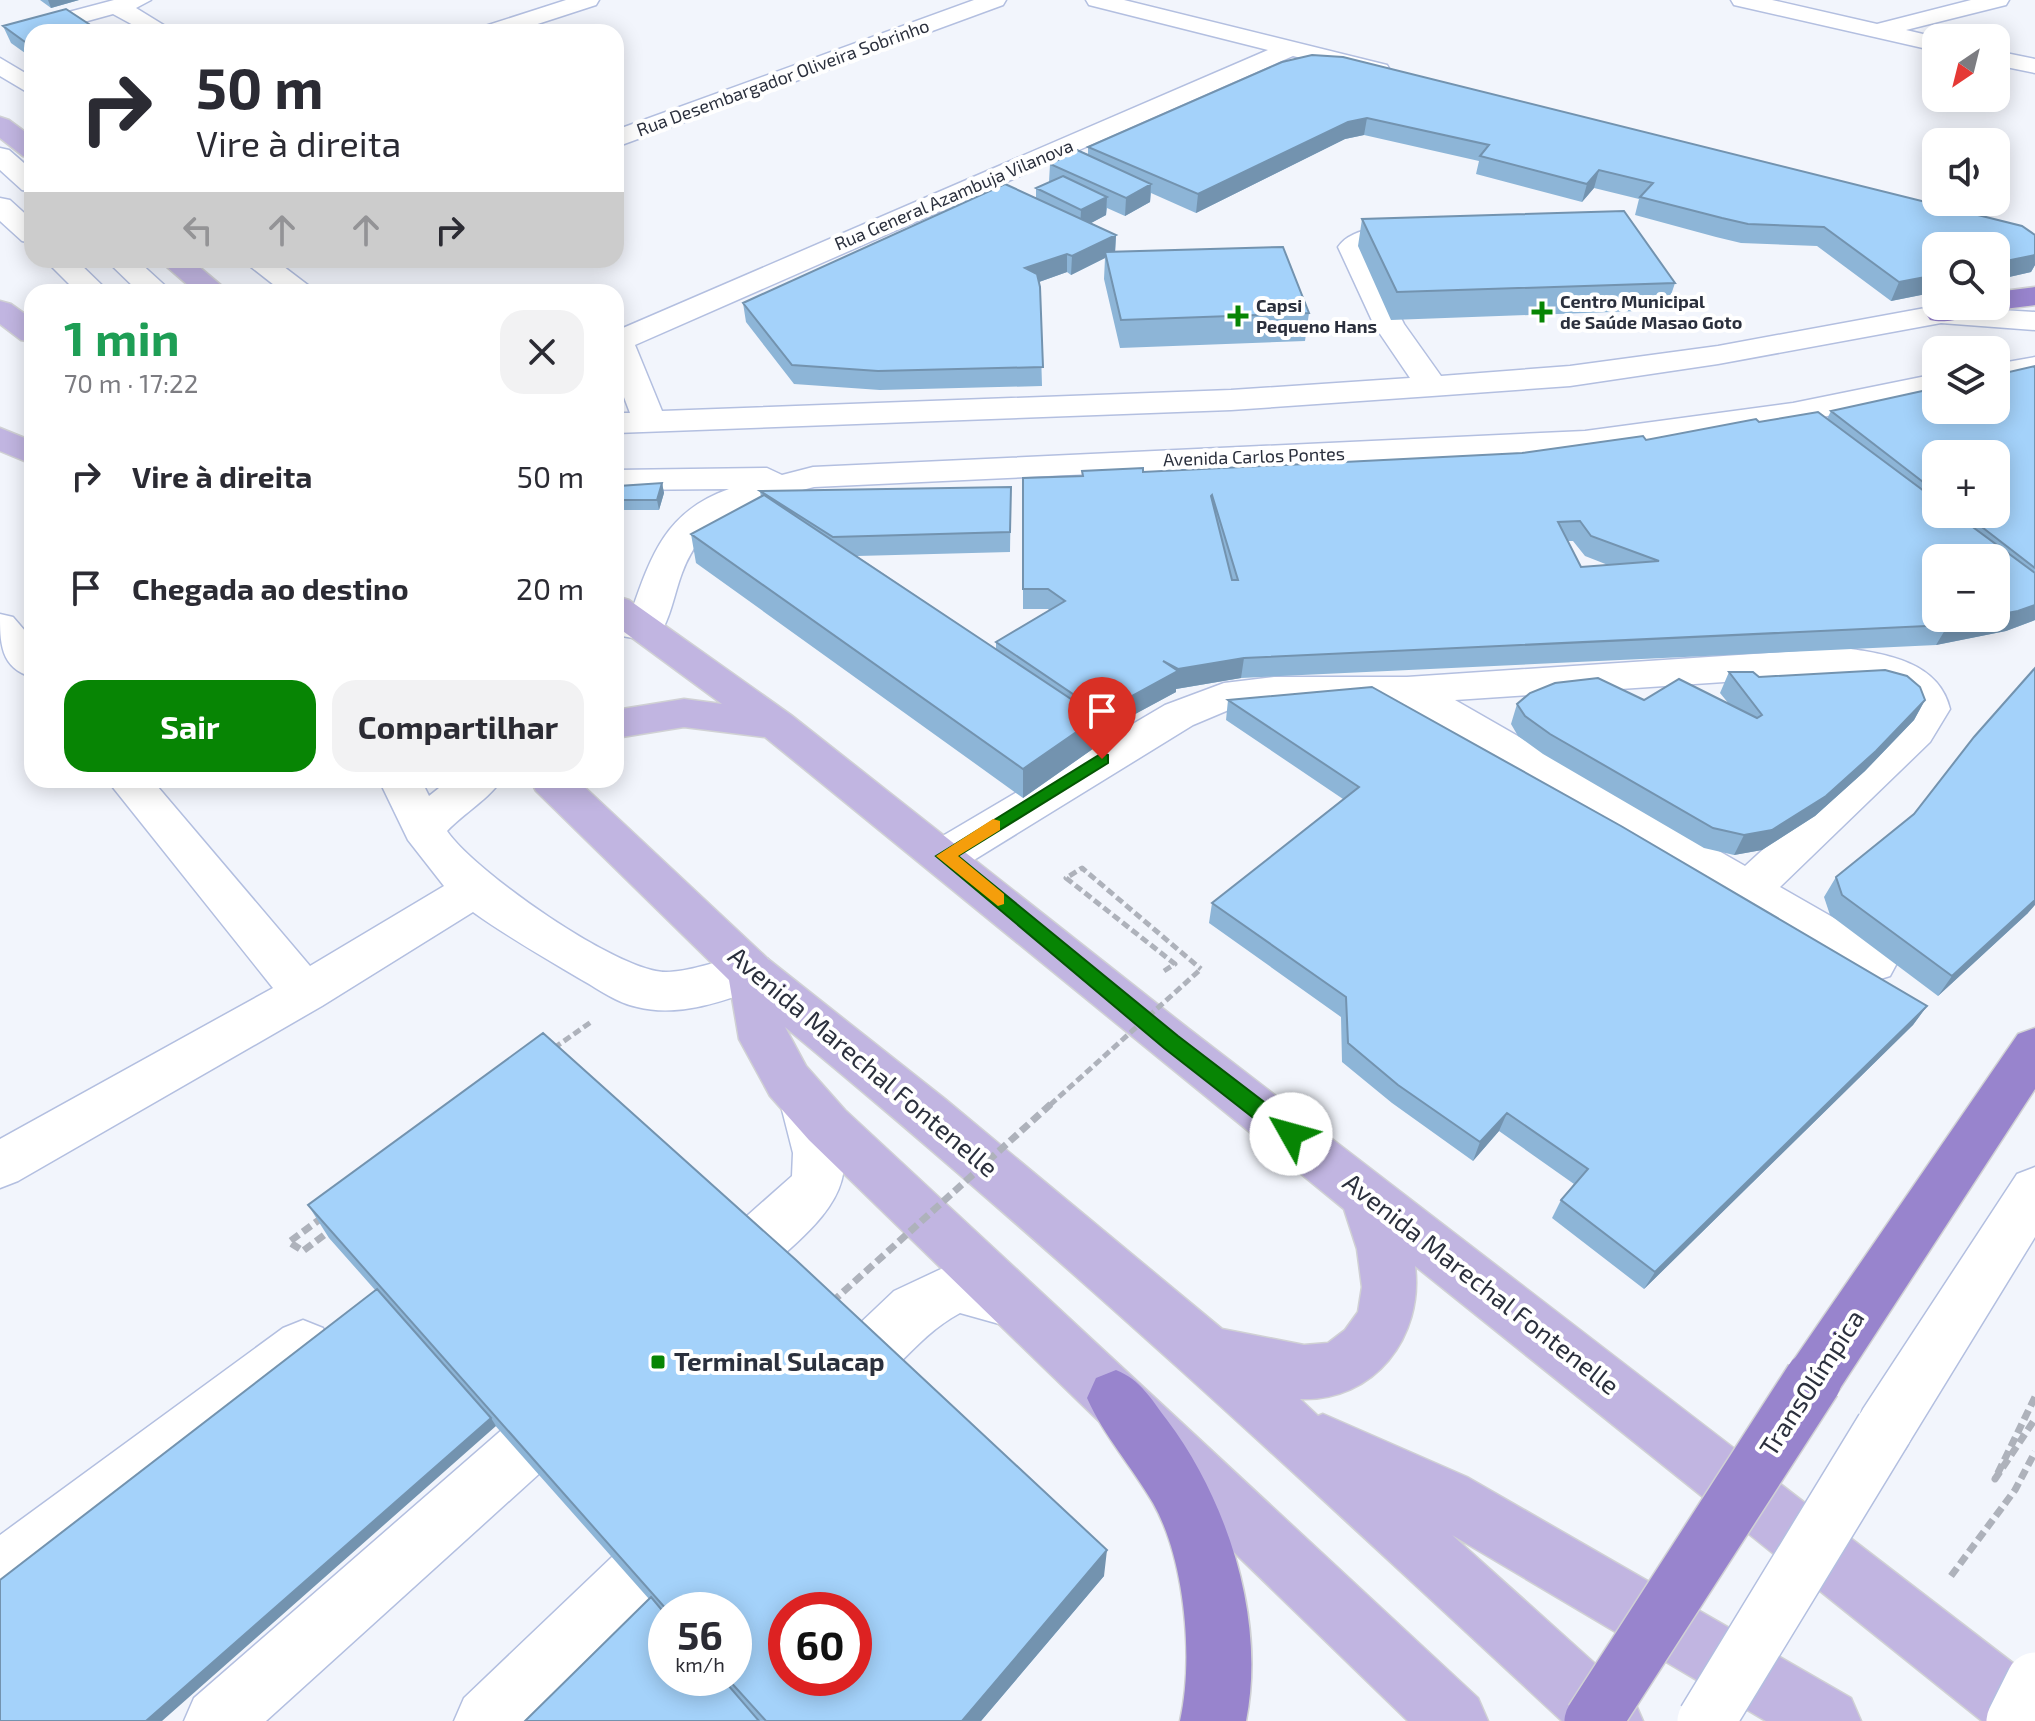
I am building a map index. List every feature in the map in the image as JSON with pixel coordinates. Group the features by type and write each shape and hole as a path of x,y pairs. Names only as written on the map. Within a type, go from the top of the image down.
{"highway":[{"path":"2010,299 2035,296"},
{"name":"TransOlímpica","path":"1593,1721 1813,1380 2035,1048"},
{"path":"1116,1398 1181,1495 1202,1552 1218,1638 1213,1721"}],"main road":[{"path":"0,125 24,144"},
{"path":"183,268 204,284"},
{"path":"0,310 24,327"},
{"path":"0,438 24,450"},
{"name":"Avenida Marechal Fontenelle","path":"626,620 779,726 945,856 1120,1001 2034,1721"},
{"path":"624,723 684,713 779,726"},
{"name":"Avenida Marechal Fontenelle","path":"559,788 751,972 927,1114 1206,1352 1610,1721"},
{"path":"751,972 763,1039 788,1081 805,1102 878,1178 1116,1398 1455,1721"},
{"path":"1206,1352 1261,1366 1319,1372 1358,1359 1383,1325 1392,1290 1386,1247 1363,1190"},
{"path":"1288,1427 1446,1498 1828,1721"}],"street":[{"path":"73,18 140,0"},
{"path":"514,24 588,0"},
{"name":"Rua Desembargador Oliveira Sobrinho","path":"624,136 995,0"},
{"path":"1097,0 1397,75"},
{"path":"1742,0 1922,41"},
{"path":"1877,31 1994,1 1993,24"},
{"path":"117,7 148,24"},
{"name":"Rua General Azambuja Vilanova","path":"624,338 1291,48"},
{"path":"2010,51 2029,65"},
{"path":"0,65 24,82"},
{"path":"0,156 24,177"},
{"path":"0,206 24,228"},
{"path":"1432,386 1389,325 1352,247 1364,239 1450,234"},
{"path":"68,268 85,284"},
{"path":"129,268 148,284"},
{"path":"276,268 293,284"},
{"path":"624,423 1231,400 1570,376 1718,355 1922,316"},
{"path":"2010,319 2035,321"},
{"path":"1944,320 1950,329 1963,336"},
{"name":"Rua General Azambuja Vilanova","path":"624,358 650,422"},
{"path":"2010,371 2035,366"},
{"name":"Avenida Carlos Pontes","path":"626,620 671,561 689,525 728,502 813,477 1571,442 1793,413 1922,387"},
{"path":"1793,413 1824,437"},
{"path":"624,480 813,477"},
{"path":"0,626 24,654"},
{"path":"945,856 1051,789 1203,703 1224,696 1274,690 1407,690 1844,661 1878,665 1909,676 1926,691 1930,709 1916,732 1747,891"},
{"path":"1407,690 1874,963"},
{"path":"135,788 305,993"},
{"path":"404,788 423,829 448,863 475,889 638,989 662,992 705,989 751,972"},
{"path":"423,829 454,797 468,788"},
{"path":"0,1165 305,993 475,889"},
{"path":"688,1303 805,1199 817,1181 818,1155 805,1102"},
{"path":"1706,1721 1884,1429 2035,1190"},
{"path":"801,1419 914,1309 956,1287 1010,1301"},
{"path":"0,1573 345,1316"},
{"path":"217,1721 589,1391"},
{"path":"487,1721 702,1515"},
{"path":"2015,1721 2035,1681"}],"path":[{"path":"827,1306 1201,969 1082,868 1066,878 1175,964 1120,1001"},
{"path":"550,1051 638,989"},
{"path":"326,1214 289,1242 303,1251 341,1223"},
{"path":"2035,1397 1995,1479 2035,1419"},
{"path":"1914,1625 2015,1490 2035,1452"}],"building":[{"path":"66,9 89,24 24,24 24,41 3,26"},
{"path":"1312,55 1343,57 1922,201 1922,216 1982,216 2022,226 2035,235 2035,255 2010,260 2010,232 1922,232 1922,278 1899,282 1824,227 1748,224 1722,218 1640,197 1653,183 1599,170 1587,184 1480,156 1489,145 1367,118 1348,122 1198,194 1088,147 1282,62"},
{"path":"1077,150 1151,184 1126,198 1050,164"},
{"path":"1063,176 1107,197 1081,210 1036,188"},
{"path":"1005,184 1116,235 1072,256 1067,254 1025,268 1037,274 1040,287 1043,367 878,371 792,365 743,303"},
{"path":"1624,211 1675,283 1397,292 1362,219"},
{"path":"1283,247 1309,313 1121,320 1105,252"},
{"path":"2035,366 2035,568 2010,549 2010,544 2004,544 1983,528 2010,528 2010,440 1922,440 1922,481 1831,411 1922,391 1922,424 2010,424 2010,372"},
{"path":"1818,412 1922,490 1922,528 1974,528 1996,544 1922,544 1922,626 1244,658 1178,669 1163,661 1178,671 1101,713 996,642 1065,601 1048,589 1023,589 1023,478 1083,476 1082,471 1143,468 1143,472 1522,453 1643,436 1646,440 1756,419 1759,422","holes":["1212,495 1238,580 1232,580","1580,521 1591,536 1659,561 1581,567 1558,522"]},
{"path":"662,483 657,500 624,500 624,486"},
{"path":"1011,487 1010,532 833,537 760,491"},
{"path":"764,495 1098,717 1023,769 691,534"},
{"path":"2010,555 2035,573 2035,605 2010,612"},
{"path":"2035,668 2035,900 1952,976 1842,895 1836,877 1914,814 1974,737"},
{"path":"1885,670 1907,676 1920,687 1925,700 1876,751 1826,796 1772,830 1744,835 1713,828 1550,734 1525,716 1517,704 1530,693 1555,683 1598,678 1644,700 1679,679 1757,718 1762,715 1729,672 1753,672 1759,677"},
{"path":"1372,687 1621,826 1927,1006 1655,1272 1561,1200 1588,1169 1507,1113 1480,1142 1398,1085 1348,1043 1346,997 1212,903 1359,787 1228,700"},
{"name":"Terminal Sulacap","path":"543,1033 796,1260 1107,1550 962,1721 766,1721 743,1696 752,1696 752,1592 651,1592 308,1205"},
{"path":"377,1289 491,1418 146,1721 0,1721 0,1580"},
{"path":"648,1600 648,1696 737,1696 759,1721 525,1721"}],"slow traffic":[{"path":"993,825 945,856 998,899"}],"place":[{"name":"Centro Municipal de Saúde Masao Goto","path":"1542,312"},
{"name":"Capsi Pequeno Hans","path":"1238,316"},
{"name":"Terminal Sulacap","path":"658,1362"}],"route":[{"path":"1102,759 945,856 1171,1042 1291,1134"}]}
